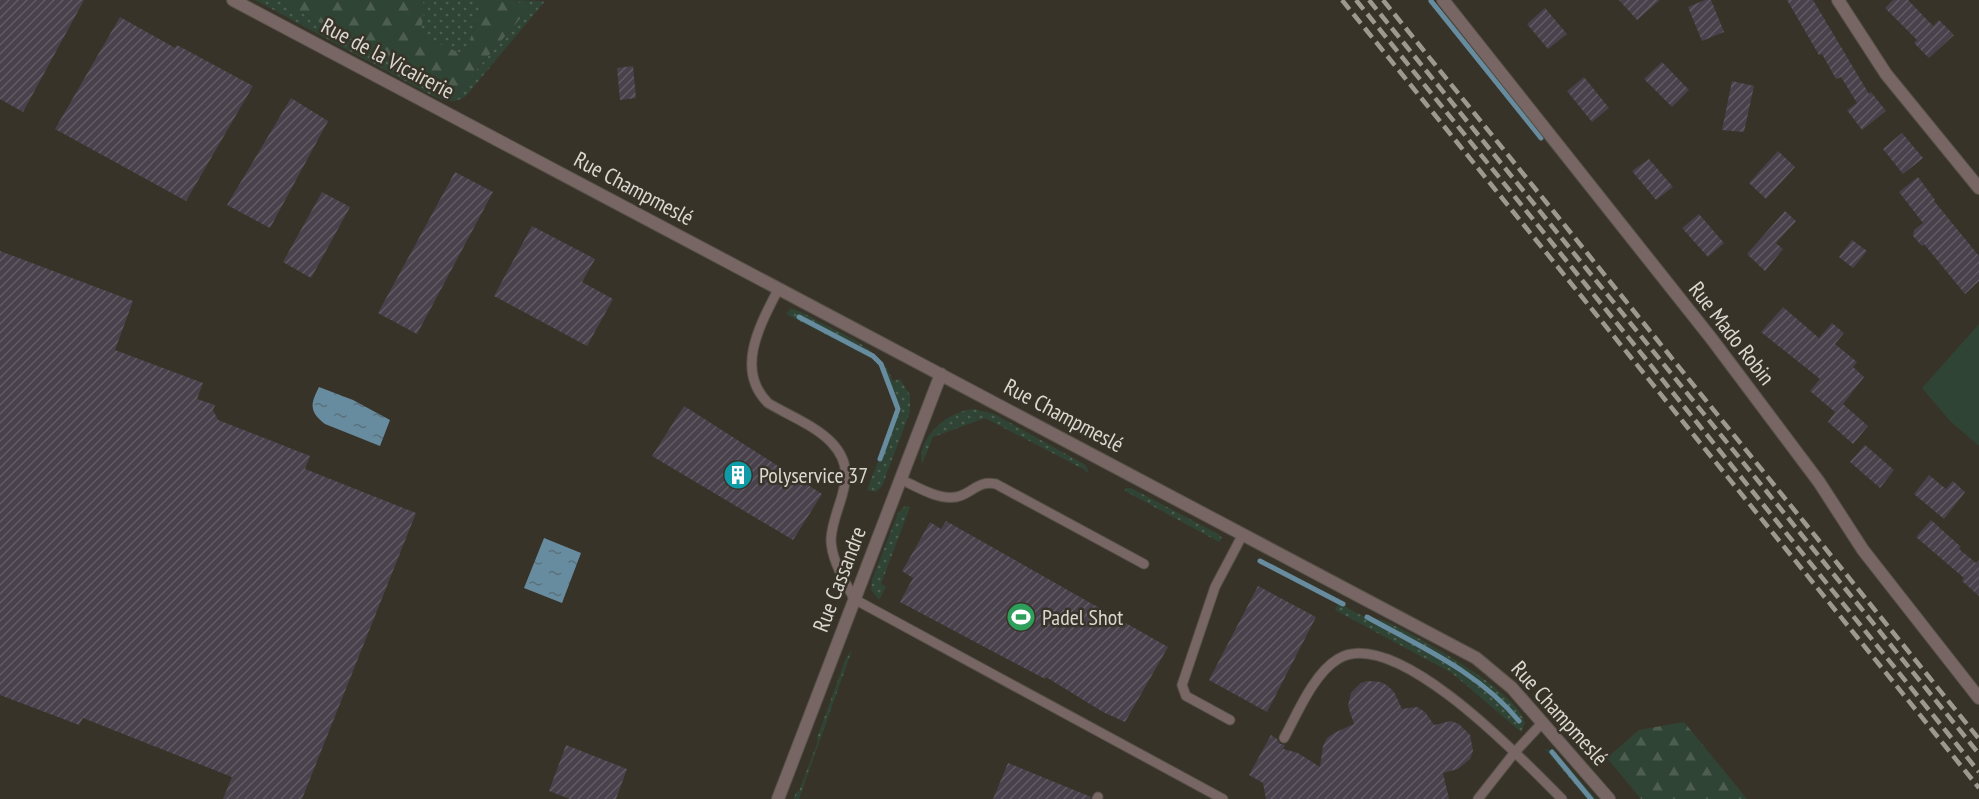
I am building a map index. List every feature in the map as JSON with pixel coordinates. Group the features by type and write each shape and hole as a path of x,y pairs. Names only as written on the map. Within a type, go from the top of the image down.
{"street":[{"name":"Rue de la Vicairerie","path":"233,0 459,120"},
{"name":"Rue Mado Robin","path":"1443,0 1711,338 1819,482 1863,550 1979,698"},
{"path":"1838,0 1886,74 1979,188"},
{"name":"Rue Champmeslé","path":"459,120 1476,658 1512,688 1609,799"},
{"name":"Rue Cassandre","path":"777,799 940,374"}],"lane":[{"path":"779,288 754,343 751,356 754,380 761,396 768,403 823,435 836,448 841,457 846,485 831,540 838,568 854,599 1223,799"},
{"path":"900,479 928,492 954,497 984,482 996,484 1144,564"},
{"path":"1230,720 1186,696 1182,685 1215,587 1243,534"},
{"path":"1284,738 1308,695 1327,667 1338,658 1359,653 1391,660 1428,680 1467,709 1562,799"},
{"path":"1478,799 1515,752 1543,722"}],"green space":[{"path":"255,0 277,0 456,94 529,8 513,0 545,1 466,96 450,101 433,96"},
{"path":"277,0 422,0 425,7 420,35 462,54 466,52 483,0 513,0 530,7 456,94"},
{"path":"422,0 483,0 466,52 462,54 419,35 425,7"},
{"path":"791,309 853,339 873,353 888,370 893,381 900,379 910,395 910,412 882,486 876,492 867,490 897,412 878,362 786,314"},
{"path":"1979,324 1979,446 1950,421 1922,388"},
{"path":"974,409 994,414 1084,464 1088,471 1086,473 1085,470 985,418 933,437 922,464 924,444 937,427 955,415"},
{"path":"1127,488 1131,488 1222,538 1219,542 1125,491 1123,492"},
{"path":"905,506 910,507 881,584 886,587 879,600 871,590 872,580 898,513"},
{"path":"1339,603 1363,616 1382,620 1399,628 1441,651 1486,680 1518,710 1525,723 1521,732 1452,673 1335,610"},
{"path":"852,650 799,799 794,799 818,741 817,738 846,658"},
{"path":"1684,722 1747,799 1641,799 1607,758 1639,730"},
{"path":"1545,749 1555,751 1596,799 1587,799"}],"water":[{"path":"319,387 353,400 390,420 380,446 325,424 316,415 313,407"},
{"path":"544,538 581,553 562,603 524,588"}],"building":[{"path":"0,0 84,0 23,112 0,99"},
{"path":"1619,0 1660,0 1637,20"},
{"path":"1711,0 1724,32 1702,41 1688,7"},
{"path":"1787,0 1813,0 1869,94 1871,92 1886,111 1862,130 1847,110 1857,103 1841,77 1836,79 1822,54 1819,55"},
{"path":"1893,0 1908,0 1933,26 1939,20 1954,35 1929,58 1914,43 1917,40 1885,8"},
{"path":"1545,8 1567,34 1548,49 1527,24"},
{"path":"120,17 175,48 177,45 253,86 186,201 55,129"},
{"path":"1662,62 1689,90 1672,107 1644,79"},
{"path":"633,66 636,98 620,100 617,68"},
{"path":"1584,77 1609,108 1592,122 1567,91"},
{"path":"1732,81 1754,86 1744,132 1722,130"},
{"path":"291,98 328,121 270,228 227,205"},
{"path":"1902,133 1923,158 1903,174 1883,149"},
{"path":"1778,151 1795,167 1766,199 1749,183"},
{"path":"1649,159 1673,187 1656,200 1632,171"},
{"path":"455,172 493,192 417,334 378,313"},
{"path":"1918,177 1934,201 1979,256 1979,281 1965,294 1924,244 1922,246 1913,236 1914,230 1923,223 1899,192"},
{"path":"322,192 350,207 311,278 283,262"},
{"path":"1785,211 1796,221 1776,243 1783,249 1765,271 1747,254"},
{"path":"1699,214 1724,243 1708,257 1682,228"},
{"path":"532,226 595,259 582,282 613,299 587,346 494,296"},
{"path":"1852,240 1867,251 1853,268 1839,257"},
{"path":"0,251 133,301 115,350 203,383 197,399 215,405 213,410 218,420 310,456 305,469 416,513 302,799 223,799 232,777 83,718 79,725 0,695"},
{"path":"1783,307 1819,338 1832,323 1844,333 1835,344 1857,362 1853,367 1864,377 1843,404 1868,426 1853,444 1828,422 1835,412 1810,391 1820,379 1761,332"},
{"name":"Polyservice 37","path":"684,406 822,494 793,540 652,456"},
{"path":"1865,445 1894,470 1880,488 1850,462"},
{"path":"1929,475 1946,489 1953,481 1965,492 1944,519 1914,494"},
{"path":"1931,520 1961,547 1959,549 1976,563 1979,560 1979,596 1962,581 1964,578 1916,537"},
{"name":"Padel Shot","path":"946,521 1168,647 1125,722 1103,712 1046,677 1045,679 900,602 913,578 902,571 930,522 941,529"},
{"path":"1258,586 1316,617 1267,712 1209,680"},
{"path":"1381,682 1388,686 1394,692 1402,709 1417,707 1425,712 1434,725 1451,721 1459,724 1470,735 1473,751 1470,759 1458,769 1443,773 1449,799 1266,799 1263,783 1249,775 1271,735 1280,744 1285,745 1283,749 1298,753 1320,767 1323,746 1327,738 1354,724 1348,706 1351,693 1361,683"},
{"path":"566,745 627,769 616,799 570,799 549,791"},
{"path":"1008,763 1091,797 1090,799 993,799"}],"waterway":[{"path":"1431,1 1541,138"},
{"path":"799,317 873,356 881,364 898,409 880,459"},
{"path":"1260,561 1343,604"},
{"path":"1367,617 1449,662 1486,689 1519,721"},
{"path":"1552,752 1591,799"}],"railway":[{"path":"1342,0 1979,788"},
{"path":"1356,0 1979,772"},
{"path":"1369,0 1979,754"},
{"path":"1383,0 1979,739"}],"place":[{"name":"Polyservice 37","path":"738,475"},
{"name":"Padel Shot","path":"1021,617"}]}
